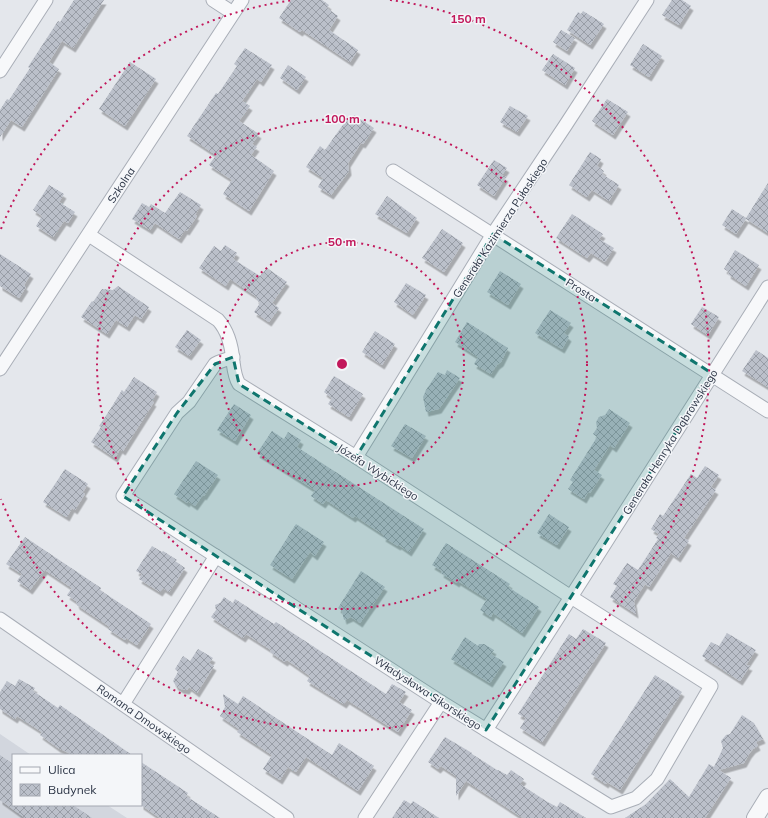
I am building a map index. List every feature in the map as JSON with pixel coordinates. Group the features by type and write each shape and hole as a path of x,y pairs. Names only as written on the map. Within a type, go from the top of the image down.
{"street":[{"path":"0,71 46,0"},
{"path":"213,0 233,13"},
{"name":"Szkolna","path":"0,369 242,0"},
{"name":"Generała Kazimierza Pułaskiego","path":"356,458 493,234 647,0"},
{"name":"Prosta","path":"393,171 768,410"},
{"name":"Józefa Wybickiego","path":"89,235 218,320 227,334 235,374 237,381 240,384 571,597"},
{"name":"Generała Henryka Dąbrowskiego","path":"571,597 768,287"},
{"name":"Władysława Sikorskiego","path":"233,358 219,362 212,368 189,402 177,413 123,496 441,702 610,807 636,798 657,779 711,686 571,597"},
{"path":"123,704 216,556"},
{"path":"486,730 571,597"},
{"name":"Romana Dmowskiego","path":"0,619 287,818"},
{"path":"365,818 441,702"},
{"path":"755,818 768,797"}],"highlighted area":[{"path":"493,234 713,374 486,730 123,496 177,413 215,364 233,357 239,384 356,457"}],"shaded area":[{"path":"0,734 30,754 12,754 12,806 109,806 127,818 0,818"}],"building":[{"path":"74,0 104,0 73,48 62,41 49,62 59,69 22,127 11,120 0,137 0,110 7,99 9,100 30,68 28,67 58,21 60,22"},
{"path":"291,0 322,0 329,5 327,8 338,16 329,30 358,50 350,62 302,30 300,32 279,18"},
{"path":"672,0 682,0 691,6 679,25 662,15"},
{"path":"583,11 604,24 590,45 567,30 578,12 581,14"},
{"path":"561,30 575,38 567,51 553,42"},
{"path":"643,44 662,56 649,77 630,65"},
{"path":"245,48 272,65 261,82 257,79 242,101 250,106 239,121 259,134 252,144 257,147 251,155 274,171 249,211 223,194 232,180 209,165 216,155 187,136 216,93 218,94 237,66 234,64"},
{"path":"553,54 575,68 565,85 542,70"},
{"path":"130,62 156,79 125,126 99,109"},
{"path":"288,65 306,77 297,90 280,78"},
{"path":"607,99 628,112 613,135 592,121"},
{"path":"510,106 528,116 517,132 500,122"},
{"path":"354,115 374,128 363,144 361,143 348,163 349,171 331,195 318,187 323,178 306,167 320,146 325,150 347,119 350,121"},
{"path":"590,152 601,159 597,166 604,171 602,174 619,185 609,201 592,190 587,197 569,185"},
{"path":"494,160 507,168 502,175 506,177 494,196 477,185"},
{"path":"768,183 768,233 746,219 736,234 722,225 732,209 746,218"},
{"path":"49,185 64,194 59,202 75,212 68,223 64,221 53,237 36,226 42,216 33,210"},
{"path":"180,192 201,205 195,215 197,216 187,231 185,230 179,239 155,223 150,230 132,219 142,203 149,207 151,204 165,213"},
{"path":"387,196 417,218 407,233 375,214"},
{"path":"572,214 603,234 599,239 614,248 605,262 591,253 587,258 556,238"},
{"path":"442,229 463,243 444,272 422,258"},
{"path":"225,245 237,253 233,259 260,276 267,268 287,282 272,303 279,308 269,322 254,312 260,303 256,299 257,297 230,279 226,286 199,268 214,246 221,251"},
{"path":"735,250 759,265 746,286 728,274 729,272 724,269"},
{"path":"0,254 31,274 24,285 26,287 19,298 0,286"},
{"path":"500,271 521,284 508,305 487,292"},
{"path":"406,283 426,295 413,315 394,302"},
{"path":"118,286 149,307 141,319 135,315 127,327 116,320 107,334 81,317 102,289 113,290"},
{"path":"702,307 719,317 708,335 691,324"},
{"path":"550,310 571,323 564,333 569,337 562,349 535,333"},
{"path":"467,322 508,348 501,362 491,374 474,364 478,357 455,342"},
{"path":"187,330 201,340 189,356 175,347"},
{"path":"375,331 395,344 382,365 362,352"},
{"path":"756,350 768,358 768,387 742,371"},
{"path":"447,370 460,378 439,409 426,412 423,397 426,390 438,372 445,375"},
{"path":"334,376 363,394 349,417 328,404 332,398 324,392"},
{"path":"134,377 157,392 152,401 154,402 123,451 120,449 115,458 91,442 101,427 99,426 122,390 124,392"},
{"path":"234,404 251,415 235,441 217,430"},
{"path":"609,409 630,423 614,448 610,445 594,470 602,475 584,499 568,489 573,482 570,480 597,437 593,434 597,428 596,422 599,417 605,415"},
{"path":"405,424 426,436 412,458 391,446"},
{"path":"272,431 284,439 288,432 301,440 297,447 424,529 409,552 383,537 384,535 355,516 353,518 326,500 323,504 311,496 315,490 257,453"},
{"path":"196,461 218,475 204,496 203,495 195,506 188,501 187,503 174,494"},
{"path":"705,466 719,475 711,487 716,490 684,538 689,541 678,558 671,553 649,587 645,584 634,601 636,614 610,597 617,586 613,584 627,563 638,570 658,539 656,538 659,534 651,529 660,514 663,516 691,474 697,478"},
{"path":"65,469 88,484 83,492 85,494 75,510 72,508 67,517 43,502"},
{"path":"549,514 569,527 557,545 537,533"},
{"path":"296,524 324,542 315,556 310,552 292,579 270,565"},
{"path":"25,537 101,588 100,590 151,624 137,645 126,638 125,640 108,629 110,627 77,605 76,601 67,595 72,588 45,570 30,590 17,581 22,574 6,564"},
{"path":"446,543 510,584 508,587 539,607 522,633 493,613 491,617 480,610 487,599 458,581 457,583 441,573 442,571 432,565"},
{"path":"152,546 177,560 175,561 185,568 169,592 163,588 160,592 139,579 142,574 136,571"},
{"path":"361,571 385,587 360,623 351,617 344,620 342,611 338,608"},
{"path":"224,597 233,603 235,599 274,624 276,622 386,694 392,684 406,692 399,702 412,710 398,732 347,700 344,704 307,681 310,676 287,660 285,662 270,652 271,650 246,634 243,638 211,617 216,610 215,605 220,603"},
{"path":"583,629 606,643 542,742 520,728 526,718 518,714 569,634 576,639"},
{"path":"727,633 756,650 746,665 750,666 740,681 702,656 711,642 719,646"},
{"path":"465,637 478,646 479,644 484,644 494,650 491,654 504,662 490,683 451,659"},
{"path":"198,649 213,658 209,663 214,666 197,693 189,687 187,690 181,689 176,686 173,681 178,672 175,669 183,656 190,661"},
{"path":"655,675 682,692 620,790 607,782 606,784 591,774"},
{"path":"19,679 35,688 33,691 58,708 60,705 131,754 71,754 58,748 40,735 42,732 17,716 15,719 0,709 0,692 7,681 15,686"},
{"path":"223,694 238,704 243,696 332,755 339,743 374,766 358,791 306,757 296,772 288,767 280,780 263,769 272,755 237,732 239,729 220,716 225,707"},
{"path":"742,715 754,723 763,739 756,742 758,746 753,749 744,763 719,770 731,778 705,818 625,818 646,804 670,779 689,797 709,764 714,767 723,748 721,741 726,735 730,734"},
{"path":"445,737 507,775 511,770 524,779 520,784 546,801 557,807 560,802 586,818 523,818 466,781 456,796 456,776 441,766 438,769 428,762"},
{"path":"0,755 12,763 12,806 74,806 92,818 25,818 0,800"},
{"path":"142,763 188,793 186,796 220,818 160,818 142,806"},
{"path":"404,800 411,804 413,801 439,818 392,818"}]}
